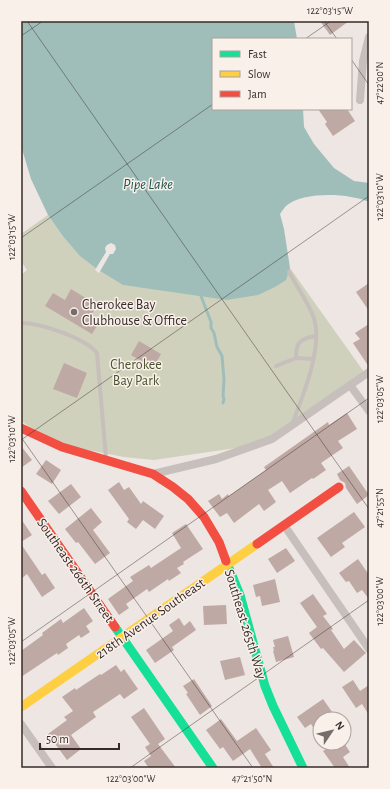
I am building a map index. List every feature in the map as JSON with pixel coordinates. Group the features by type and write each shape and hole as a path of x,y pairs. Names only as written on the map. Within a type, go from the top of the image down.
{"street":[{"path":"360,100 363,61 369,37"},
{"path":"153,474 216,459 250,448 272,438 369,372"},
{"path":"350,385 369,411"},
{"name":"Southeast 265th Way","path":"21,428 52,443 106,461 153,474 188,499 204,517 219,542 240,595 265,686 303,768"},
{"name":"218th Avenue Southeast","path":"21,707 123,638 339,487"},
{"name":"Southeast 266th Street","path":"21,491 213,768"},
{"path":"284,525 369,649"},
{"path":"21,724 52,768"}],"lane":[{"path":"289,272 314,318 315,336 310,378 292,425"},
{"path":"21,323 31,323 53,329 84,342 92,347 97,353 106,461"},
{"path":"296,358 297,345 302,340 315,336"},
{"path":"276,366 296,358 313,359"}],"green space":[{"name":"Cherokee Bay Park","path":"48,215 62,235 123,285 150,288 289,272 290,268 364,372 272,436 243,447 154,460 124,457 72,447 30,427 21,421 21,275 27,270 21,261 21,234"}],"water":[{"name":"Pipe Lake","path":"21,21 294,21 297,38 212,38 212,110 303,110 304,127 314,144 334,168 354,181 369,183 369,202 338,195 326,195 303,198 286,206 280,214 284,229 290,268 286,280 258,295 227,300 123,285 97,269 80,256 62,235 48,215 31,179 21,144"}],"pier":[{"path":"111,243 115,245 116,249 113,254 110,254 99,273 95,270 106,252 105,248"}],"building":[{"path":"320,21 349,21 330,35"},
{"path":"319,110 348,110 355,121 333,136 325,124 327,122"},
{"path":"369,283 369,311 356,292"},
{"name":"Cherokee Bay Clubhouse & Office","path":"71,289 97,305 89,319 98,324 92,334 45,306 53,293 65,300"},
{"path":"369,324 369,367 353,343 360,339 355,333"},
{"path":"139,341 161,354 153,368 131,355"},
{"path":"64,363 87,373 77,398 53,389"},
{"path":"347,413 357,429 338,441 343,448 321,463 326,470 290,493 282,481 268,490 276,502 264,511 259,504 234,523 227,513 220,517 208,501 219,494 222,499 228,494 229,496 266,470 264,467 328,422 329,425"},
{"path":"21,446 32,460 21,468"},
{"path":"46,460 61,470 52,484 36,474"},
{"path":"349,466 369,495 357,504 346,488 345,483 340,480 337,474"},
{"path":"119,482 124,490 129,487 141,504 143,501 164,516 155,529 143,520 136,529 127,522 129,519 108,490"},
{"path":"71,484 81,497 59,514 48,501"},
{"path":"91,508 102,522 93,530 110,553 95,564 78,542 76,543 65,529"},
{"path":"354,512 365,527 342,543 345,547 331,557 317,538"},
{"path":"21,519 32,535 21,542"},
{"path":"186,524 203,549 183,562 184,564 177,568 181,573 169,581 168,579 149,592 147,589 126,604 129,608 119,615 108,599 133,581 130,577 149,565 151,568 181,548 172,533"},
{"path":"21,544 42,575 45,573 55,588 42,597 27,574 21,579"},
{"path":"286,548 295,561 277,573 268,559"},
{"path":"358,559 369,575 369,599 362,590 357,593 349,581 346,582 339,573"},
{"path":"275,579 280,602 262,606 260,596 256,597 253,585"},
{"path":"313,594 327,614 323,616 333,629 331,630 344,649 354,640 366,653 344,672 323,648 321,649 309,633 317,627 300,603"},
{"path":"226,605 227,624 204,625 203,606"},
{"path":"84,608 93,621 86,626 90,632 81,638 79,635 66,644 68,648 58,655 57,653 21,677 21,651 43,635 42,633 61,619 63,623"},
{"path":"179,618 184,626 190,621 196,630 172,647 174,650 155,663 146,650 173,631 169,625"},
{"path":"288,636 294,657 276,662 273,651 273,647 275,647 273,640"},
{"path":"240,657 245,675 225,680 220,661"},
{"path":"116,665 121,672 124,669 138,689 124,699 120,694 93,712 96,717 71,735 81,749 67,760 48,734 67,720 64,717 73,711 62,697"},
{"path":"194,679 212,706 200,715 186,694 188,693 183,686"},
{"path":"353,680 360,691 369,685 369,715 362,704 356,708 342,687"},
{"path":"323,699 331,711 312,711 312,726 311,724 305,728 297,717"},
{"path":"144,708 165,739 158,744 176,768 149,768 144,761 151,756 145,747 150,744 131,717"},
{"path":"221,719 237,741 256,728 271,750 265,754 274,768 262,768 250,749 233,761 223,747 220,749 206,730"},
{"path":"323,751 349,751 343,757 350,768 335,768"}],"waterway":[{"path":"201,296 211,322 211,328 214,333 217,347 222,356 224,380 223,403"}],"traffic: fast":[{"path":"226,561 240,595 265,686 303,768"},
{"path":"115,627 213,768"}],"traffic: slow":[{"path":"21,707 257,544"}],"traffic: jam":[{"path":"21,428 62,447 153,474 188,499 204,517 219,542 226,561"},
{"path":"257,544 339,487"},
{"path":"21,491 115,627"}],"place":[{"name":"Cherokee Bay Clubhouse & Office","path":"74,312"}]}
